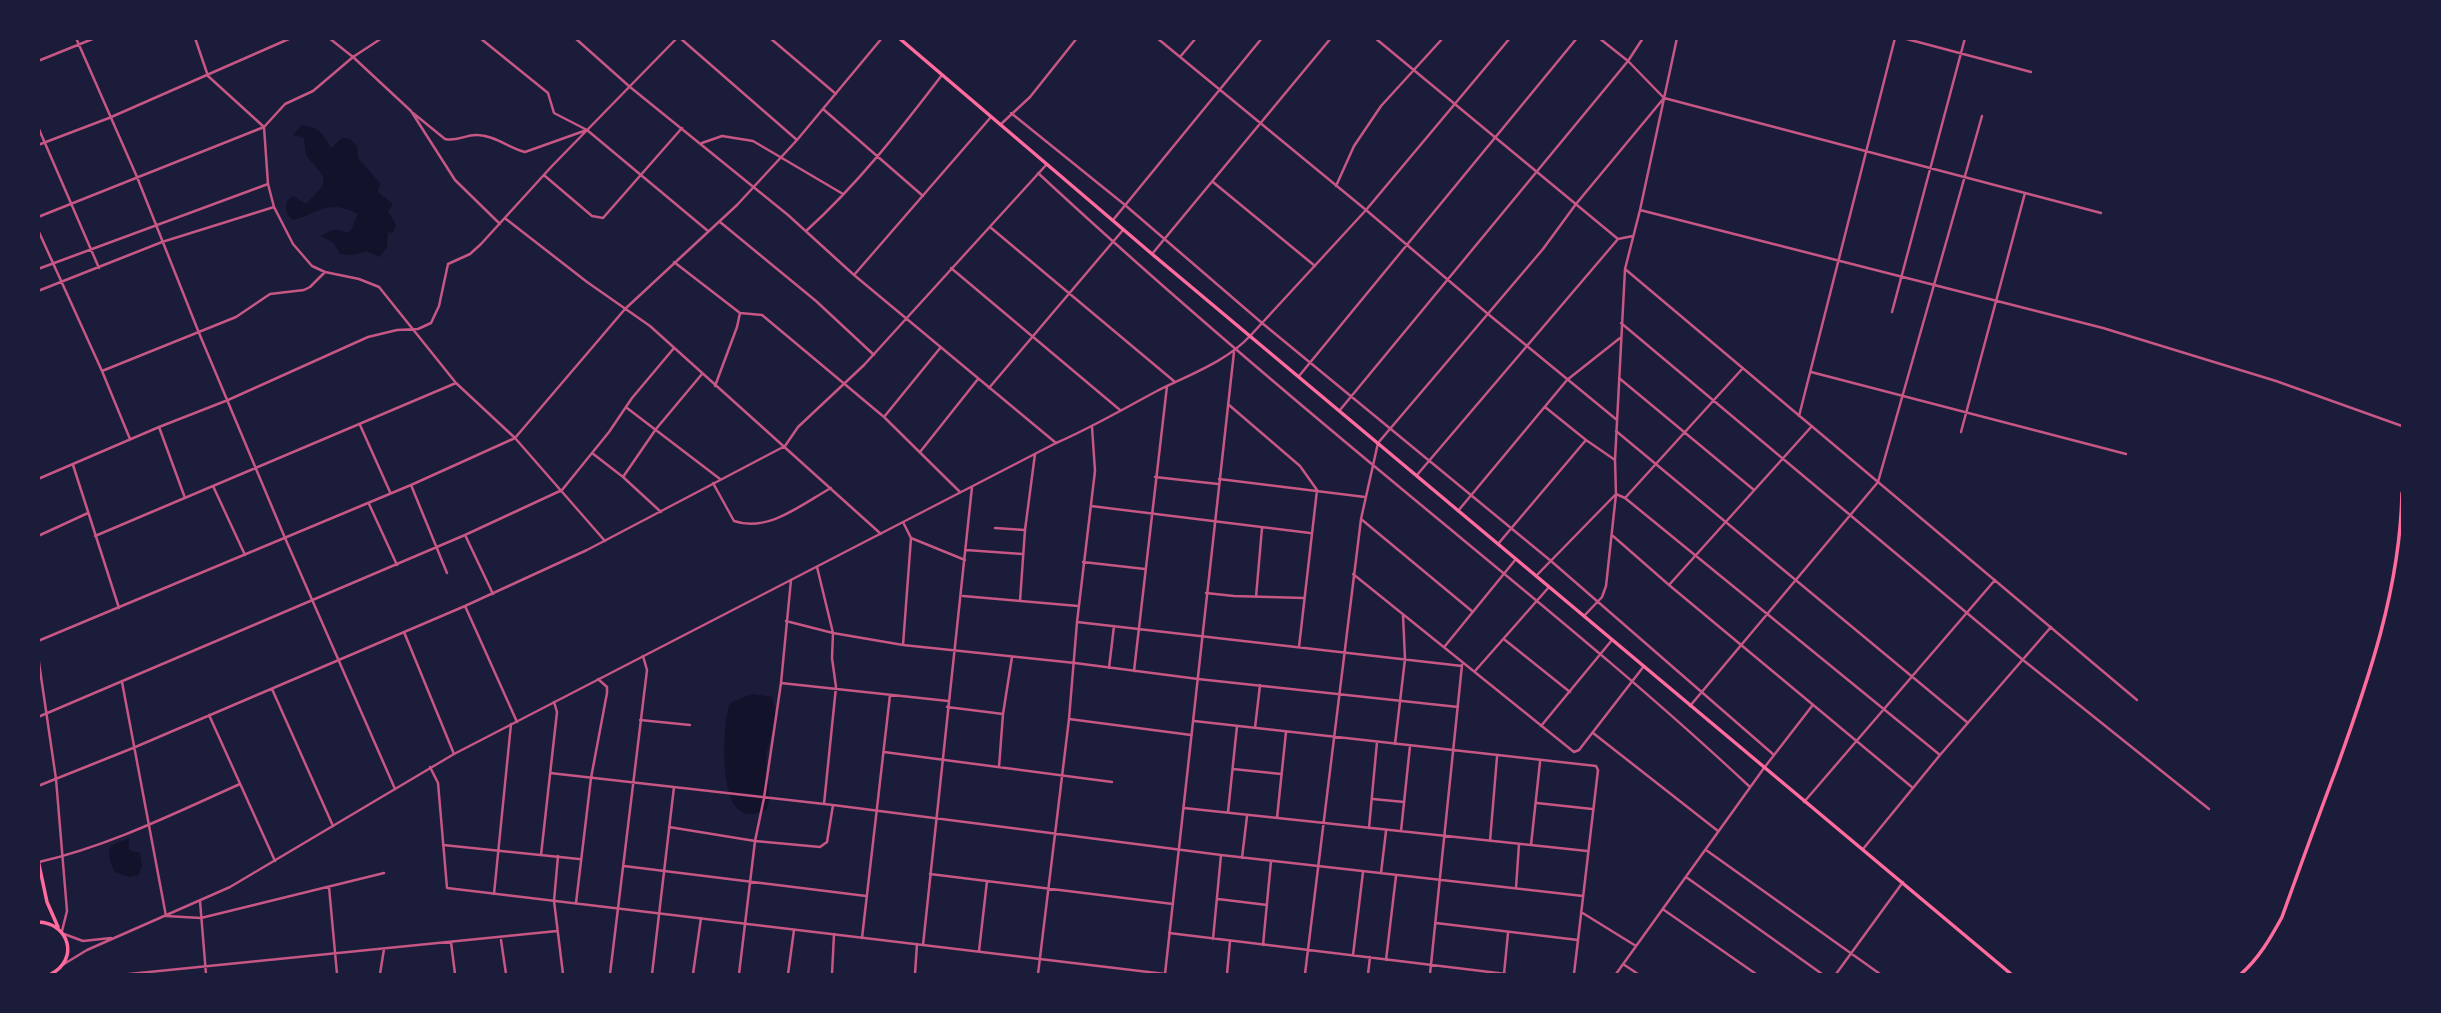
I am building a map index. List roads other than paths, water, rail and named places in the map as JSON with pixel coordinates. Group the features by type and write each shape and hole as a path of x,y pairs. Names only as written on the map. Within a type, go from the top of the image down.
{"main road":[{"path":"903,40 1152,254 2011,975"},
{"path":"2241,975 2268,943 2282,917 2366,687 2388,603 2397,554 2403,493"},
{"path":"39,861 47,902 68,947 64,964 51,975"},
{"path":"38,922 48,923 62,931"},
{"path":"2002,967 2006,975"},
{"path":"59,975 61,968"}],"street":[{"path":"76,38 137,177 285,538 395,789"},
{"path":"38,61 95,38"},
{"path":"195,38 208,76 264,128 268,184 274,207 293,244 312,266 324,272 359,279 379,287 456,383 516,438 605,541"},
{"path":"38,145 110,118 291,38"},
{"path":"329,38 354,57 411,111 451,141 472,135 485,136 526,152 587,130"},
{"path":"38,217 264,128 280,108 313,91 382,38"},
{"path":"480,38 548,93 554,113 587,130 708,231"},
{"path":"575,38 1056,443"},
{"path":"38,479 368,338 425,327 431,323 448,264 470,254 678,38 797,140"},
{"path":"770,38 836,94"},
{"path":"38,641 411,485 516,438 625,309 753,188 882,38"},
{"path":"1000,124 1030,97 1077,38"},
{"path":"1157,38 1617,420"},
{"path":"1180,58 1196,38"},
{"path":"1113,220 1262,38"},
{"path":"1152,254 1331,38"},
{"path":"1375,38 1618,239"},
{"path":"1336,186 1354,146 1381,106 1443,38"},
{"path":"64,964 87,950 230,887 454,754 960,492 1092,427 1236,349 1366,210 1510,38"},
{"path":"1299,376 1577,38"},
{"path":"1599,38 1628,61 1664,98 2101,213"},
{"path":"1340,410 1628,61 1643,38"},
{"path":"1584,615 1598,601 1606,586 1616,494 1616,431 1625,270 1677,38"},
{"path":"1799,416 1895,38"},
{"path":"1903,38 2031,72"},
{"path":"1892,312 1965,38"},
{"path":"806,231 877,156 942,75"},
{"path":"1305,975 1353,574 1364,497 1378,443 1543,248 1664,98"},
{"path":"823,109 923,196"},
{"path":"411,111 455,180 500,224"},
{"path":"1011,113 1125,205 1470,497 1551,561 1774,755"},
{"path":"1690,706 1878,482 1982,116"},
{"path":"854,275 992,117"},
{"path":"38,127 99,268"},
{"path":"544,175 592,216 600,219 682,128"},
{"path":"701,143 722,136 753,141 843,194"},
{"path":"38,786 465,607 605,541 785,446 798,427 874,355 1047,164"},
{"path":"1038,173 1112,242 1236,349 1601,654 1686,727 1750,787"},
{"path":"1213,181 1315,266"},
{"path":"38,268 268,184"},
{"path":"1961,432 2025,193"},
{"path":"38,291 162,242 274,207"},
{"path":"1640,211 2103,328 2276,381 2403,426"},
{"path":"505,218 650,326 881,534"},
{"path":"720,222 816,301 874,355"},
{"path":"989,227 1175,382"},
{"path":"989,388 1124,229"},
{"path":"38,230 130,439"},
{"path":"1417,475 1618,239 1633,236"},
{"path":"674,262 740,313 762,315 884,416 960,492"},
{"path":"951,268 1120,410"},
{"path":"1625,270 2137,700"},
{"path":"102,371 236,317 264,297 310,287 324,272"},
{"path":"715,386 740,313"},
{"path":"1621,323 2023,660 2209,808"},
{"path":"1458,511 1567,380 1621,338"},
{"path":"884,416 941,347"},
{"path":"38,717 465,536 562,490 674,348"},
{"path":"430,767 438,783 447,888 1165,974 1218,484 1236,349"},
{"path":"1625,498 1743,368"},
{"path":"1811,372 2126,454"},
{"path":"623,477 656,429 702,374"},
{"path":"1619,377 1754,490"},
{"path":"920,452 978,379"},
{"path":"95,536 456,383"},
{"path":"1134,671 1167,386"},
{"path":"1229,405 1300,466 1317,490 1299,647"},
{"path":"1545,407 1615,460"},
{"path":"627,408 720,479"},
{"path":"360,425 391,493"},
{"path":"1669,585 1812,426"},
{"path":"159,427 185,498"},
{"path":"1038,975 1095,471 1092,427"},
{"path":"1616,431 1968,723"},
{"path":"1498,544 1586,440"},
{"path":"592,453 662,512"},
{"path":"1020,601 1025,530 1035,454"},
{"path":"73,465 118,608"},
{"path":"1155,477 1218,484"},
{"path":"1219,479 1364,497"},
{"path":"713,483 734,521 747,526 769,522 831,488"},
{"path":"411,485 447,573"},
{"path":"213,486 245,555"},
{"path":"923,945 972,487"},
{"path":"1616,494 1625,498 1696,555 1940,755"},
{"path":"1536,576 1616,494"},
{"path":"369,502 397,565"},
{"path":"1091,506 1312,533"},
{"path":"38,536 88,513"},
{"path":"1361,519 1473,612"},
{"path":"903,645 911,538 904,522"},
{"path":"995,528 1025,530"},
{"path":"1256,597 1262,528"},
{"path":"1612,535 1913,788"},
{"path":"465,536 493,593"},
{"path":"911,538 965,560"},
{"path":"966,550 1023,554"},
{"path":"1444,646 1517,559"},
{"path":"1083,562 1145,569"},
{"path":"817,566 834,633 832,658 836,687 824,804"},
{"path":"1353,574 1574,752 1579,750 1593,733 1644,666"},
{"path":"739,975 755,841 781,682 791,580"},
{"path":"1804,802 1995,580"},
{"path":"1475,671 1550,587"},
{"path":"1206,593 1304,598"},
{"path":"961,596 1078,606"},
{"path":"465,607 517,722"},
{"path":"1395,744 1405,659 1403,613"},
{"path":"786,621 834,633 903,645 1458,707"},
{"path":"1076,622 1462,664"},
{"path":"1110,668 1114,625"},
{"path":"1863,849 2051,627"},
{"path":"404,632 454,754"},
{"path":"1505,640 1570,692"},
{"path":"1541,726 1612,640"},
{"path":"38,656 55,779 62,856 67,915 62,931 83,941 118,936"},
{"path":"610,975 647,670 643,656"},
{"path":"999,767 1003,714 1012,657"},
{"path":"1430,975 1462,664"},
{"path":"576,903 591,778 607,694 607,687 598,680"},
{"path":"122,682 166,916"},
{"path":"781,682 948,701"},
{"path":"1255,728 1260,684"},
{"path":"271,689 334,826"},
{"path":"862,938 890,695"},
{"path":"541,855 557,712 554,702"},
{"path":"1616,975 1750,787 1813,705"},
{"path":"947,707 1003,714"},
{"path":"209,715 275,861"},
{"path":"1069,719 1191,735"},
{"path":"640,720 690,725"},
{"path":"1194,721 1596,766 1598,770 1574,975"},
{"path":"494,894 511,724"},
{"path":"1228,813 1237,726"},
{"path":"1277,818 1286,732"},
{"path":"1593,733 1718,831"},
{"path":"1369,828 1377,742"},
{"path":"1401,831 1410,746"},
{"path":"884,752 1112,782"},
{"path":"1490,841 1497,756"},
{"path":"1531,845 1540,761"},
{"path":"1233,769 1281,774"},
{"path":"550,773 833,805 1242,858 1583,895"},
{"path":"39,861 62,856 148,825 240,784"},
{"path":"652,975 674,787"},
{"path":"1372,799 1404,803"},
{"path":"1535,803 1592,809"},
{"path":"669,828 755,841 824,846 833,805"},
{"path":"1184,808 1587,852"},
{"path":"1242,858 1247,815"},
{"path":"1381,873 1386,830"},
{"path":"1516,888 1519,844"},
{"path":"443,845 580,859"},
{"path":"1706,849 1880,975"},
{"path":"1213,939 1221,855"},
{"path":"558,856 554,901 563,975"},
{"path":"1263,944 1271,861"},
{"path":"624,866 866,896"},
{"path":"1353,955 1363,871"},
{"path":"166,916 201,918 384,873"},
{"path":"930,874 1172,904"},
{"path":"1386,960 1396,875"},
{"path":"1686,877 1822,975"},
{"path":"979,952 987,881"},
{"path":"1836,975 1903,882"},
{"path":"329,887 337,975"},
{"path":"1217,898 1267,905"},
{"path":"200,901 206,975"},
{"path":"1662,909 1756,975"},
{"path":"1581,912 1636,946"},
{"path":"693,975 701,918"},
{"path":"1436,923 1577,940"},
{"path":"788,975 794,930"},
{"path":"129,975 558,931"},
{"path":"1169,933 1504,974 1508,932"},
{"path":"832,975 834,934"},
{"path":"501,938 506,975"},
{"path":"1227,975 1230,941"},
{"path":"451,942 455,975"},
{"path":"915,975 917,944"},
{"path":"380,975 384,949"},
{"path":"1368,975 1370,957"},
{"path":"1623,964 1638,975"}]}
